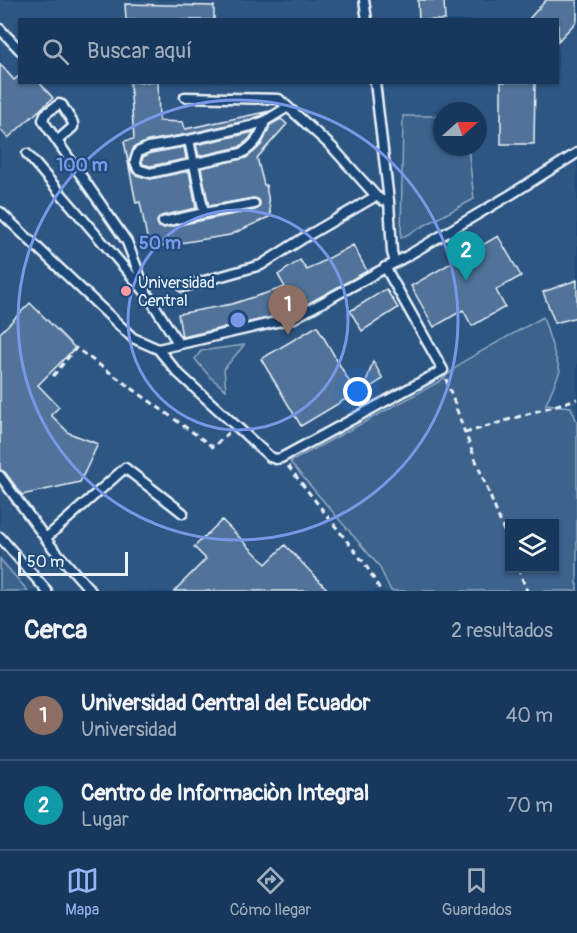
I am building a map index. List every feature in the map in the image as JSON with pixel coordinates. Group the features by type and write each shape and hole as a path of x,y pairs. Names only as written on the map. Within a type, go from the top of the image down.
{"lane":[{"path":"364,0 367,18"},
{"path":"0,29 18,48"},
{"path":"375,84 395,263"},
{"path":"185,97 279,99 332,147 375,196 389,201"},
{"path":"265,121 262,133 252,147 242,153 150,173 138,169 135,161 138,152 148,147 251,126 265,121 288,107"},
{"path":"189,140 204,213"},
{"path":"57,141 127,242 147,294"},
{"path":"158,349 294,318 395,263 577,153"},
{"path":"27,154 147,294 178,343"},
{"path":"183,287 261,265 375,196"},
{"path":"163,222 254,204"},
{"path":"0,212 133,338 158,349 177,372 270,457 276,459 442,370 385,267"},
{"path":"46,538 125,468 183,513"},
{"path":"0,476 46,538 91,591"},
{"path":"0,537 47,591"}],"path":[{"path":"53,376 76,348 213,447 226,435"},
{"path":"442,370 505,533"},
{"path":"465,433 577,399"},
{"path":"281,458 364,564 381,591"},
{"path":"520,573 527,591"}],"shaded area":[{"path":"0,0 577,0 577,591 0,591"},
{"path":"403,116 433,116 433,156 469,156 474,199 401,238"},
{"path":"543,317 560,371 546,404 571,407 577,422 577,591 391,591 379,566 290,462 439,382 464,361"},
{"path":"244,345 224,369 226,390 210,377 195,359 201,351"},
{"path":"0,559 28,591 0,591"}],"building":[{"path":"418,0 444,0 445,18 419,18"},
{"path":"546,0 577,0 577,21 559,40 559,18 530,18"},
{"path":"125,4 214,6 214,18 126,18"},
{"path":"0,64 14,80 18,77 18,84 41,84 53,98 8,138 0,129"},
{"path":"130,84 158,84 159,121 183,122 185,129 270,111 249,120 148,141 134,147 129,162 132,172 151,179 189,171 196,208 161,216 157,221 159,227 164,228 255,210 259,208 260,202 253,198 209,206 201,168 246,158 262,144 270,125 281,119 287,124 257,158 264,185 266,185 271,216 230,235 149,248 140,202 136,203 124,141 134,139"},
{"path":"501,84 535,84 534,144 501,144"},
{"path":"254,132 239,147 199,156 196,145"},
{"path":"184,147 186,159 150,166 143,164 143,157 151,153"},
{"path":"498,236 521,276 496,290 505,307 472,326 463,310 434,327 411,286"},
{"path":"353,245 367,271 302,307 272,317 182,337 178,314 232,304 285,287 278,275 300,260 307,270"},
{"path":"577,280 577,317 555,323 543,292"},
{"path":"386,289 398,308 362,331 350,311"},
{"path":"30,303 75,348 38,385 59,407 51,415 69,433 98,444 80,482 22,495 5,472 0,470 0,333"},
{"path":"317,326 356,393 301,426 261,359"},
{"path":"373,361 383,379 363,392"},
{"path":"222,520 266,564 285,545 329,591 174,591 206,559 194,547"}],"place":[{"name":"Centro de Informaciòn Integral","path":"466,281"},
{"name":"Universidad Central","path":"126,291"},
{"name":"Universidad Central del Ecuador","path":"288,335"}]}
